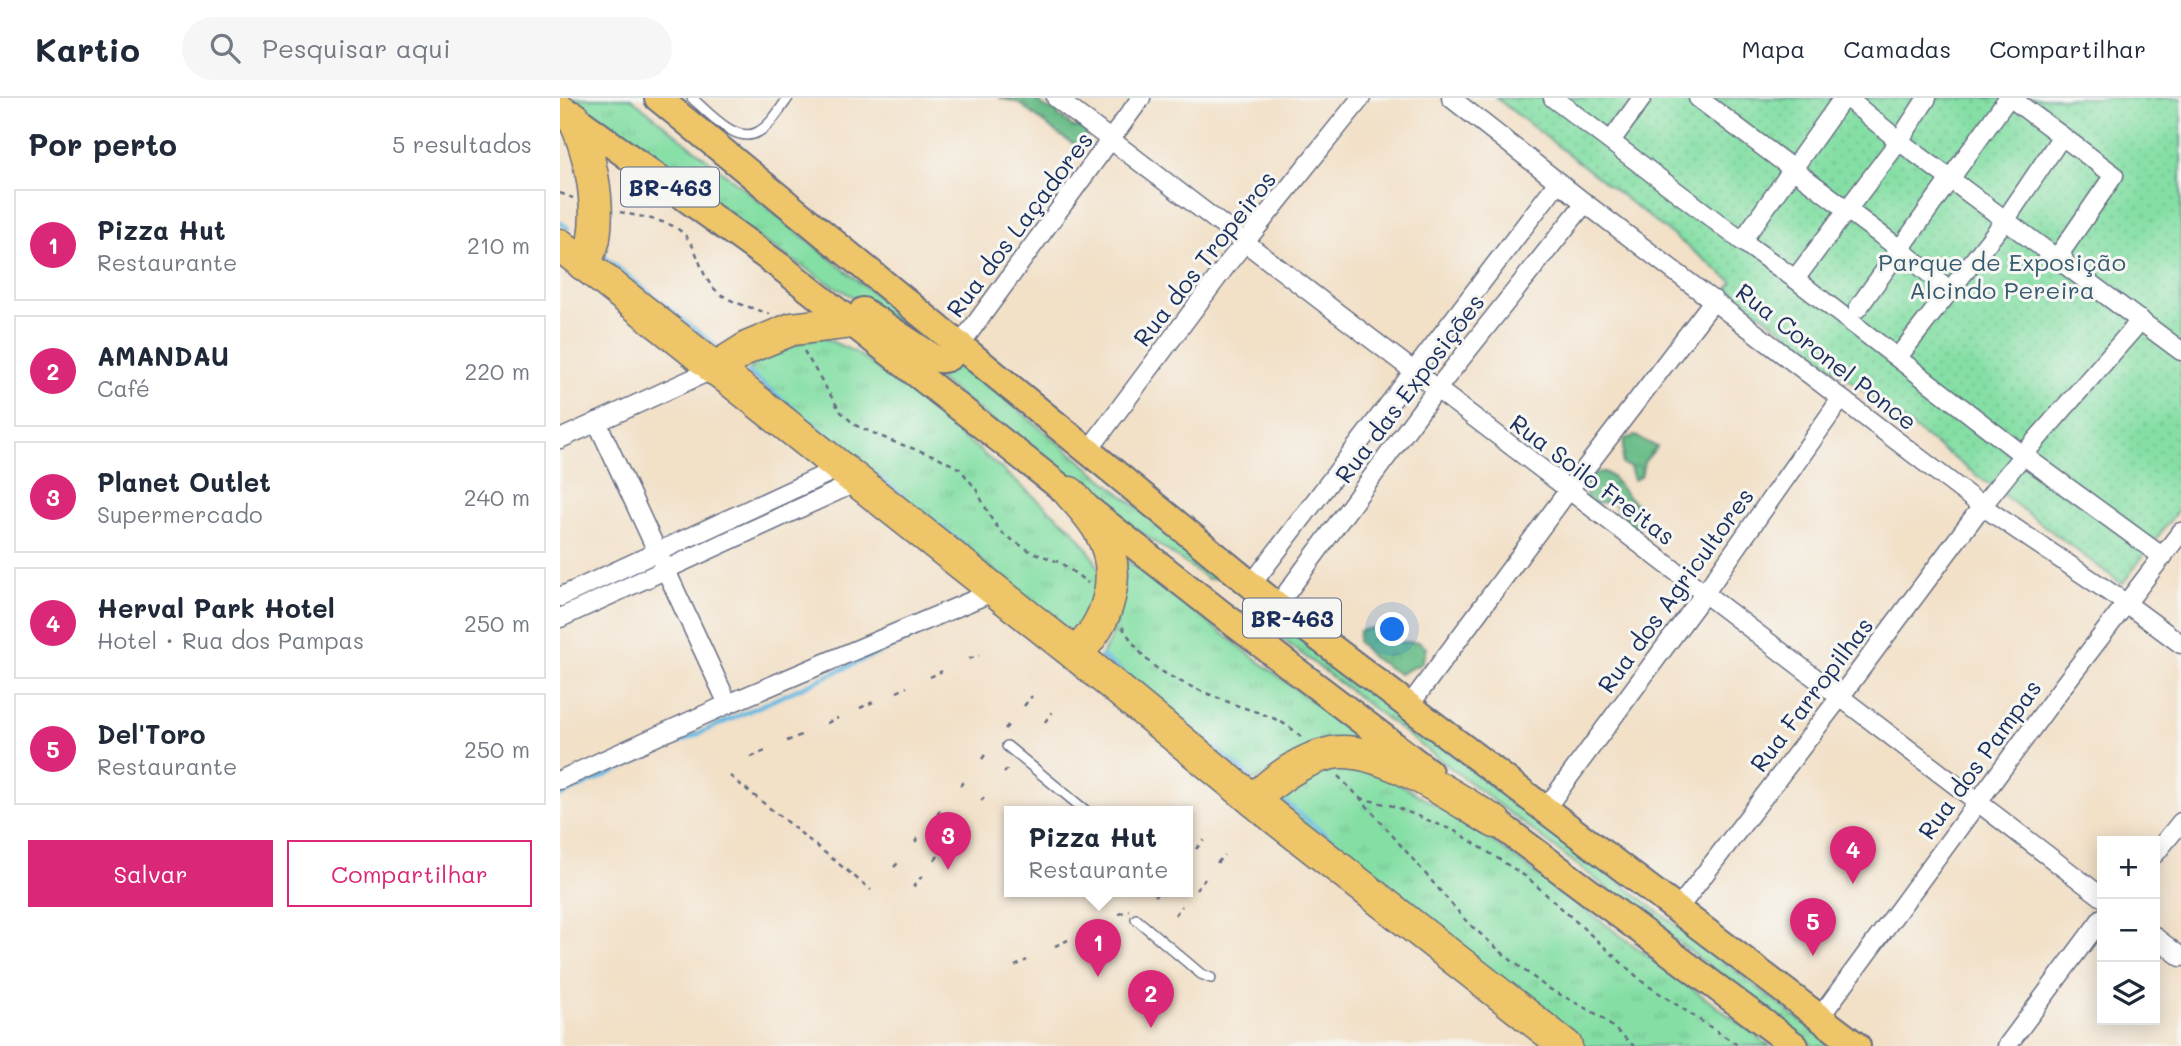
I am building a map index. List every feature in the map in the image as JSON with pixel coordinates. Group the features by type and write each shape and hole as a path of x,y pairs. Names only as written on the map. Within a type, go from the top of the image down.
{"highway":[{"path":"567,113 586,144 594,206 594,240 572,254 1253,800 1566,1046"},
{"path":"714,369 749,347 792,329 852,322"},
{"path":"1070,493 1101,533 1110,556 1112,582 1108,607 1097,630 1074,654"},
{"path":"1253,800 1297,766 1311,748 1370,755 1406,771 1495,822"}],"main road":[{"name":"BR-463","path":"658,98 1277,606 1857,1046"},
{"name":"BR-463","path":"567,113 781,267 1219,612 1795,1046"},
{"path":"781,267 851,303 934,358 947,359 960,345"},
{"path":"1219,612 1259,618 1277,606"}],"street":[{"name":"Rua Soilo Freitas","path":"1056,98 2097,893"},
{"name":"Rua dos Laçadores","path":"960,345 1141,98"},
{"name":"Rua dos Tropeiros","path":"1088,451 1244,244 1361,98"},
{"name":"Rua Coronel Ponce","path":"1451,98 1982,506 2181,644"},
{"path":"1553,98 1898,357 2023,455 2163,557"},
{"path":"1606,138 1629,98"},
{"path":"1606,138 1642,98"},
{"path":"1698,98 1901,250 1949,290"},
{"path":"1742,241 1845,98 2181,351"},
{"path":"1795,279 1899,141 1927,98"},
{"path":"1858,308 2009,98 2114,174 2061,252 2065,263"},
{"path":"1898,357 2006,219 2062,136"},
{"name":"Rua das Exposições","path":"1251,585 1558,182"},
{"name":"Rua das Exposições","path":"1277,606 1436,390 1585,203"},
{"path":"1409,706 1714,300"},
{"name":"Rua Farropilhas","path":"1677,910 1982,506 2141,320"},
{"path":"560,439 714,369"},
{"name":"Rua dos Agricultores","path":"1546,808 1704,594 1841,399"},
{"path":"597,422 728,704"},
{"path":"560,597 657,552 848,475"},
{"path":"560,618 666,569 848,475"},
{"name":"Rua dos Pampas","path":"1820,1017 2063,686 2181,532"},
{"path":"560,780 728,704 995,591"},
{"path":"2160,848 2181,822"},
{"path":"2007,1046 2097,925"},
{"path":"2160,941 2181,957"}],"lane":[{"path":"692,98 732,131 747,136 759,132 775,117 788,98"},
{"path":"1007,746 1080,806"},
{"path":"1136,919 1201,974 1211,978"}],"path":[{"path":"560,193 594,206 674,227 699,254 710,285 725,297 774,315 792,329 840,411 855,425 938,457 960,469 976,489 992,520 1003,534 1028,550 1061,563 1088,583"},
{"path":"1119,624 1145,658 1160,670 1228,701 1278,719 1291,727 1360,798 1468,923 1546,987 1600,1016 1634,1046"},
{"path":"969,659 979,655"},
{"path":"930,677 942,671"},
{"path":"897,692 908,687"},
{"path":"1024,706 1032,696"},
{"path":"860,708 873,702"},
{"path":"1045,722 1052,712"},
{"path":"827,723 838,718"},
{"path":"1005,729 1009,724"},
{"path":"787,741 801,735"},
{"path":"751,757 765,751"},
{"path":"982,759 987,752"},
{"path":"1004,773 1010,766"},
{"path":"730,776 871,890"},
{"path":"960,786 965,779"},
{"path":"981,802 988,794"},
{"path":"1360,798 1393,806 1457,832 1518,871 1644,982 1738,1046"},
{"path":"937,814 943,806"},
{"path":"958,831 965,822"},
{"path":"915,842 921,834"},
{"path":"1196,849 1204,840"},
{"path":"935,860 942,851"},
{"path":"1217,863 1224,855"},
{"path":"894,867 900,861"},
{"path":"913,887 923,875"},
{"path":"1196,890 1205,879"},
{"path":"1175,915 1182,906"},
{"path":"1086,931 1100,924"},
{"path":"1055,946 1068,940"},
{"path":"1015,966 1027,960"}],"green space":[{"path":"570,98 631,98 945,351 819,277 748,231"},
{"path":"999,98 1035,98 1044,107 1057,112 1059,117 1072,127 1081,128 1087,134 1082,146 1061,136 1018,103"},
{"name":"Parque de Exposição Alcindo Pereira","path":"1496,98 2181,98 2181,506 2122,584 1728,289 1733,282"},
{"path":"855,316 960,362 1216,572 1213,579 1208,579 1126,522"},
{"path":"822,337 855,352 913,394 1072,529 1095,560 1101,579 1098,598 1074,635 748,374 759,361 769,356"},
{"path":"1635,436 1657,447 1644,462 1641,476 1634,480 1630,467 1622,464 1624,439"},
{"path":"1604,472 1613,478 1640,508 1646,522 1637,528 1626,526 1614,502 1592,504 1586,500 1586,484 1593,474"},
{"path":"1125,559 1357,736 1357,739 1251,781 1099,658 1117,623 1124,585"},
{"path":"1280,626 1288,629 1834,1046 1814,1046 1808,1042 1280,637 1277,632"},
{"path":"1372,628 1399,642 1419,642 1426,648 1422,663 1399,674 1372,657 1358,642 1359,631"},
{"path":"1338,761 1374,769 1476,829 1770,1046 1577,1046 1276,806 1276,794"}],"waterway":[{"path":"560,222 568,228"},
{"path":"602,255 718,348"},
{"path":"748,372 968,549"},
{"path":"560,796 985,605"},
{"path":"1102,656 1250,776"},
{"path":"1279,797 1439,926"}],"place":[{"name":"Planet Outlet","path":"948,870"},
{"name":"Herval Park Hotel","path":"1853,884"},
{"name":"Del'Toro","path":"1813,956"},
{"name":"Pizza Hut","path":"1098,977"},
{"name":"AMANDAU","path":"1151,1028"}]}
